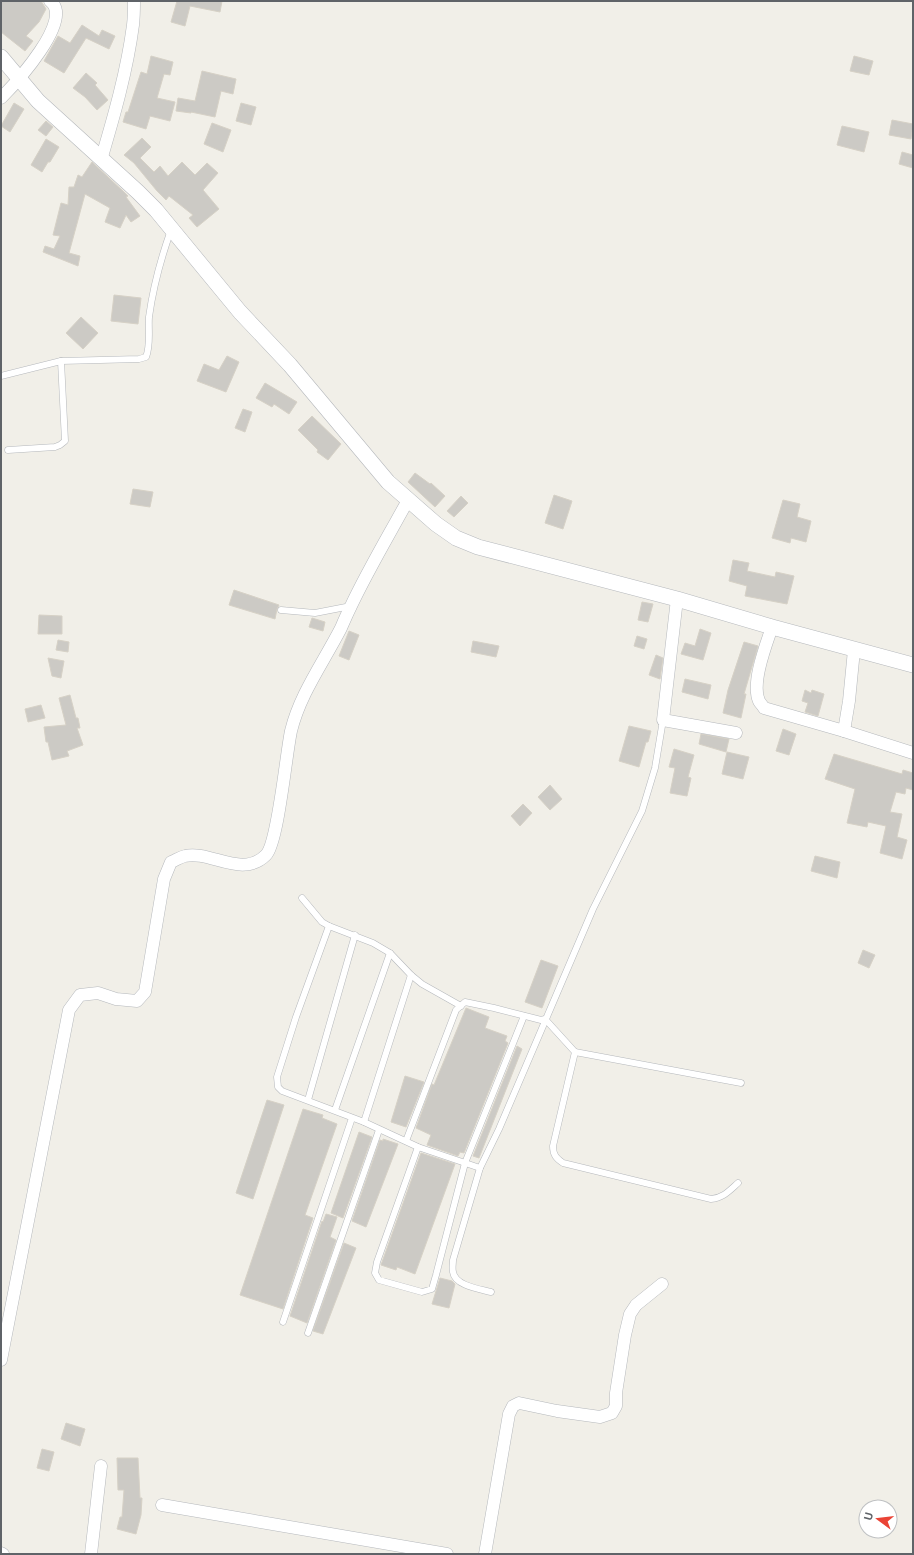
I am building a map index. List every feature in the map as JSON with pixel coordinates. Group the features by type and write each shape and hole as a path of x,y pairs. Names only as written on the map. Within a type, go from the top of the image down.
{"street":[{"path":"101,160 115,110 127,58 133,24 134,1"},
{"path":"1,98 20,79 46,43 57,15 56,7 52,2"},
{"path":"1,57 38,101 101,160 138,192 171,228 240,312 290,365 388,482 436,524 456,538 478,547 677,599 854,650 913,665"},
{"path":"1,1360 6,1313 69,1010 80,994 98,993 116,999 137,1002 145,992 164,879 171,862 186,856 202,857 229,864 244,864 256,862 267,854 275,833 291,731 302,699 408,500"},
{"path":"677,599 663,720 736,733"},
{"path":"772,627 759,670 756,690 759,700 764,708 913,753"},
{"path":"844,731 849,701 854,650"},
{"path":"485,1554 509,1414 512,1406 519,1403 557,1411 600,1417 612,1413 616,1406 616,1393 625,1335 630,1314 636,1305 662,1284"},
{"path":"91,1554 101,1466"},
{"path":"162,1505 447,1554"}],"lane":[{"path":"1,376 61,361 139,359 146,357 148,348 149,317 165,247 171,228"},
{"path":"8,450 55,447 65,441 61,361"},
{"path":"280,610 315,613 351,606"},
{"path":"490,1292 462,1283 456,1279 453,1273 453,1260 480,1168 499,1129 593,909 642,811 655,768 663,720"},
{"path":"302,898 316,916 329,926 355,935 390,953 411,976 461,1006"},
{"path":"329,926 296,1017 277,1077 278,1087 282,1091 335,1110 418,1147 480,1168"},
{"path":"308,1100 355,935"},
{"path":"335,1110 390,953"},
{"path":"364,1122 411,976"},
{"path":"406,1141 456,1010 465,1002 541,1020 546,1019"},
{"path":"418,1147 377,1262 375,1273 379,1280 422,1292 432,1289 465,1163 524,1016"},
{"path":"546,1019 575,1052 741,1083"},
{"path":"575,1052 553,1146 553,1154 557,1159 563,1163 711,1199 718,1199 738,1183"},
{"path":"283,1322 352,1118"},
{"path":"308,1333 379,1130"}],"building":[{"path":"1,1 41,1 46,9 39,22 26,36 33,41 25,51 1,32"},
{"path":"177,1 222,1 220,12 190,6 185,26 171,22"},
{"path":"82,25 99,36 102,30 115,36 109,49 86,38 64,73 44,61 58,36 70,43"},
{"path":"151,56 173,62 170,75 164,74 157,98 175,102 170,121 150,116 146,129 123,122 126,112 128,112 141,72 147,74"},
{"path":"854,56 873,61 869,75 850,71"},
{"path":"202,71 236,79 233,94 221,91 215,117 191,112 176,111 178,98 195,101"},
{"path":"86,73 97,83 95,85 108,100 97,110 85,97 73,88"},
{"path":"14,103 24,109 10,132 1,126"},
{"path":"241,103 256,107 251,125 236,121"},
{"path":"892,120 913,124 911,139 889,135"},
{"path":"46,121 53,127 46,136 38,130"},
{"path":"212,123 231,130 223,152 204,144"},
{"path":"842,126 869,132 864,152 837,145"},
{"path":"142,138 151,147 140,158 154,172 160,166 168,176 182,162 195,175 207,163 218,173 203,190 219,209 197,227 189,218 193,215 169,196 166,200 134,163 124,155"},
{"path":"46,139 59,147 42,172 31,165"},
{"path":"902,152 913,155 913,168 899,164"},
{"path":"92,162 128,196 126,197 140,216 131,222 126,215 120,228 105,222 110,208 85,194 69,253 80,256 78,266 43,252 45,246 54,249 60,236 53,235 61,203 68,205 69,187 74,187 78,175 82,177"},
{"path":"114,295 141,298 138,324 111,321"},
{"path":"81,317 98,333 83,349 66,333"},
{"path":"227,356 239,362 226,392 197,381 204,364 219,370"},
{"path":"265,383 297,402 289,414 274,404 272,407 256,398"},
{"path":"243,409 252,412 245,432 235,428"},
{"path":"312,416 341,444 328,460 317,452 318,450 298,430"},
{"path":"415,473 430,484 431,483 445,496 435,507 408,482"},
{"path":"133,489 153,492 150,507 130,504"},
{"path":"554,495 572,501 563,529 545,523"},
{"path":"461,496 468,503 454,517 447,511"},
{"path":"783,500 800,504 797,517 811,521 806,542 791,538 790,543 772,538"},
{"path":"733,560 749,563 747,571 775,577 776,572 794,576 787,604 745,596 747,586 729,581"},
{"path":"234,590 279,605 275,619 229,605"},
{"path":"642,602 653,604 648,622 638,620"},
{"path":"39,615 62,616 62,634 38,634"},
{"path":"312,618 325,622 323,631 309,627"},
{"path":"700,629 711,633 703,660 681,654 685,643 695,646"},
{"path":"349,631 359,635 349,660 339,656"},
{"path":"637,636 647,639 644,649 634,646"},
{"path":"58,640 69,642 68,652 56,650"},
{"path":"473,641 499,646 496,657 471,652"},
{"path":"744,642 758,646 744,694 746,694 741,718 723,713 728,690"},
{"path":"656,655 663,658 660,679 649,675"},
{"path":"48,658 64,661 61,678 52,676"},
{"path":"685,679 711,685 708,699 682,692"},
{"path":"805,690 811,693 812,690 824,694 818,716 805,712 808,703 802,701"},
{"path":"70,695 76,718 78,718 80,728 77,728 83,745 67,751 69,756 52,760 48,742 46,742 44,727 66,725 59,698"},
{"path":"41,705 45,718 28,722 25,709"},
{"path":"629,726 651,731 648,742 646,742 639,767 619,761"},
{"path":"783,729 796,734 789,755 776,751"},
{"path":"701,734 729,739 726,752 699,744"},
{"path":"674,749 694,755 688,777 691,778 687,796 670,793 675,768 669,767"},
{"path":"727,752 749,757 743,779 722,774"},
{"path":"834,754 902,774 903,770 913,773 913,790 906,788 905,794 896,792 890,812 902,814 897,837 907,840 902,859 880,853 886,826 868,822 867,827 847,823 855,789 825,779"},
{"path":"550,785 562,799 550,810 538,797"},
{"path":"523,804 532,813 520,826 511,816"},
{"path":"815,856 840,862 837,878 811,871"},
{"path":"863,950 875,955 869,968 858,963"},
{"path":"541,960 558,966 542,1008 525,1002"},
{"path":"466,1008 489,1017 485,1028 507,1036 505,1041 508,1043 464,1153 460,1152 458,1156 427,1145 431,1135 416,1128 432,1084 434,1085"},
{"path":"517,1046 522,1049 479,1158 473,1156"},
{"path":"405,1076 424,1082 406,1127 391,1122"},
{"path":"267,1100 284,1105 253,1199 236,1193"},
{"path":"303,1109 323,1115 322,1118 337,1124 305,1215 313,1218 283,1309 240,1295"},
{"path":"359,1132 372,1137 343,1218 331,1213"},
{"path":"383,1139 398,1144 366,1227 352,1221 380,1140 383,1141"},
{"path":"421,1153 455,1164 415,1274 397,1267 396,1270 381,1265"},
{"path":"326,1214 337,1217 330,1237 336,1240 307,1323 290,1316 322,1221 323,1222"},
{"path":"344,1243 356,1248 323,1334 313,1331"},
{"path":"440,1278 452,1281 455,1284 449,1308 432,1304"},
{"path":"66,1423 85,1429 80,1446 61,1439"},
{"path":"42,1449 54,1452 49,1471 37,1468"},
{"path":"117,1458 138,1458 140,1498 142,1498 141,1515 136,1534 117,1529 120,1517 122,1517 124,1490 118,1490"}]}
